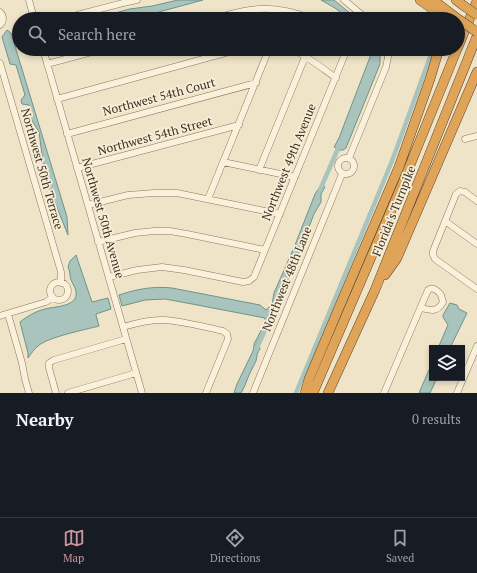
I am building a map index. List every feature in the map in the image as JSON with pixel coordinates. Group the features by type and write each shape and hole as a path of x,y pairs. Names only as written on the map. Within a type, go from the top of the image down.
{"highway":[{"path":"420,0 436,12"},
{"path":"456,0 477,25"},
{"path":"434,1 463,8 477,9"},
{"name":"Florida's Turnpike","path":"465,31 477,1"},
{"path":"463,8 477,15"},
{"path":"463,8 477,32"},
{"name":"Florida's Turnpike","path":"328,393 375,290 477,36"},
{"path":"305,393 309,379 399,167 437,56"},
{"name":"Florida's Turnpike","path":"313,393 455,56"},
{"path":"375,290 397,258 477,72"}],"street":[{"path":"29,0 32,12"},
{"path":"88,12 123,2 137,0"},
{"path":"344,0 359,12"},
{"path":"238,12 264,8 280,9 293,12"},
{"path":"0,12 3,21 0,25"},
{"name":"Northwest 50th Avenue","path":"45,56 142,393"},
{"path":"47,64 77,56"},
{"path":"57,99 214,56"},
{"path":"208,198 266,56"},
{"name":"Northwest 49th Avenue","path":"109,277 137,270 162,267 249,282 254,277 345,56"},
{"name":"Northwest 48th Lane","path":"349,158 384,73 387,56"},
{"path":"259,170 305,57 336,78"},
{"name":"Northwest 50th Terrace","path":"0,63 61,272 61,283"},
{"name":"Northwest 54th Court","path":"67,134 256,83"},
{"name":"Northwest 54th Street","path":"77,168 239,125"},
{"path":"465,139 477,136"},
{"name":"Northwest 48th Lane","path":"342,174 348,174 354,169 354,164 349,158"},
{"name":"Northwest 48th Lane","path":"342,174 339,170 338,163 342,159 349,158"},
{"path":"223,162 295,177"},
{"name":"Northwest 48th Lane","path":"252,393 342,174"},
{"path":"477,200 465,192 460,191 456,194 433,251 435,259 477,289"},
{"path":"88,205 128,196 154,193 177,193 208,198 280,214"},
{"path":"445,221 477,244"},
{"path":"98,242 135,233 170,231 265,250"},
{"path":"61,283 66,286 68,291 66,296 58,300 53,297 51,288 54,284 61,283"},
{"path":"0,316 46,302 53,297"},
{"path":"384,393 421,308"},
{"path":"8,314 29,393"},
{"path":"123,327 150,320 163,320 223,331 227,334 228,339 206,393"},
{"path":"56,393 49,363 54,360 126,339"},
{"path":"456,393 477,346"},
{"path":"68,393 136,373"}],"water":[{"path":"178,0 203,0 159,12 119,12"},
{"path":"321,0 334,0 349,12 340,12"},
{"path":"7,30 11,33 12,56 18,56 67,217 68,235 45,178 39,132 31,119 29,105 22,104 21,100 25,95 16,65 10,64 2,37"},
{"path":"380,56 380,64 346,148 339,150 334,147 339,138 370,57"},
{"path":"321,185 325,187 321,194 321,202 314,214 287,284 279,297 280,302 274,311 274,319 271,323 270,330 262,333 256,345 260,349 241,393 234,393 253,351 254,344 263,327 265,318 165,299 145,300 122,306 119,295 145,288 165,287 260,305 266,310 272,304 274,293 315,194"},
{"path":"76,255 92,302 108,298 111,309 96,314 99,326 67,334 43,343 37,347 28,358 20,322 38,311 61,306 75,299 75,288 71,280 68,267 70,261"},
{"path":"450,303 457,305 459,309 467,313 451,345 439,345 448,325 443,315"},
{"path":"429,370 429,381 436,381 430,393 419,393"}],"waterway":[{"path":"296,393 392,161 430,56"},
{"path":"320,190 340,144"},
{"path":"256,350 266,328"}]}
